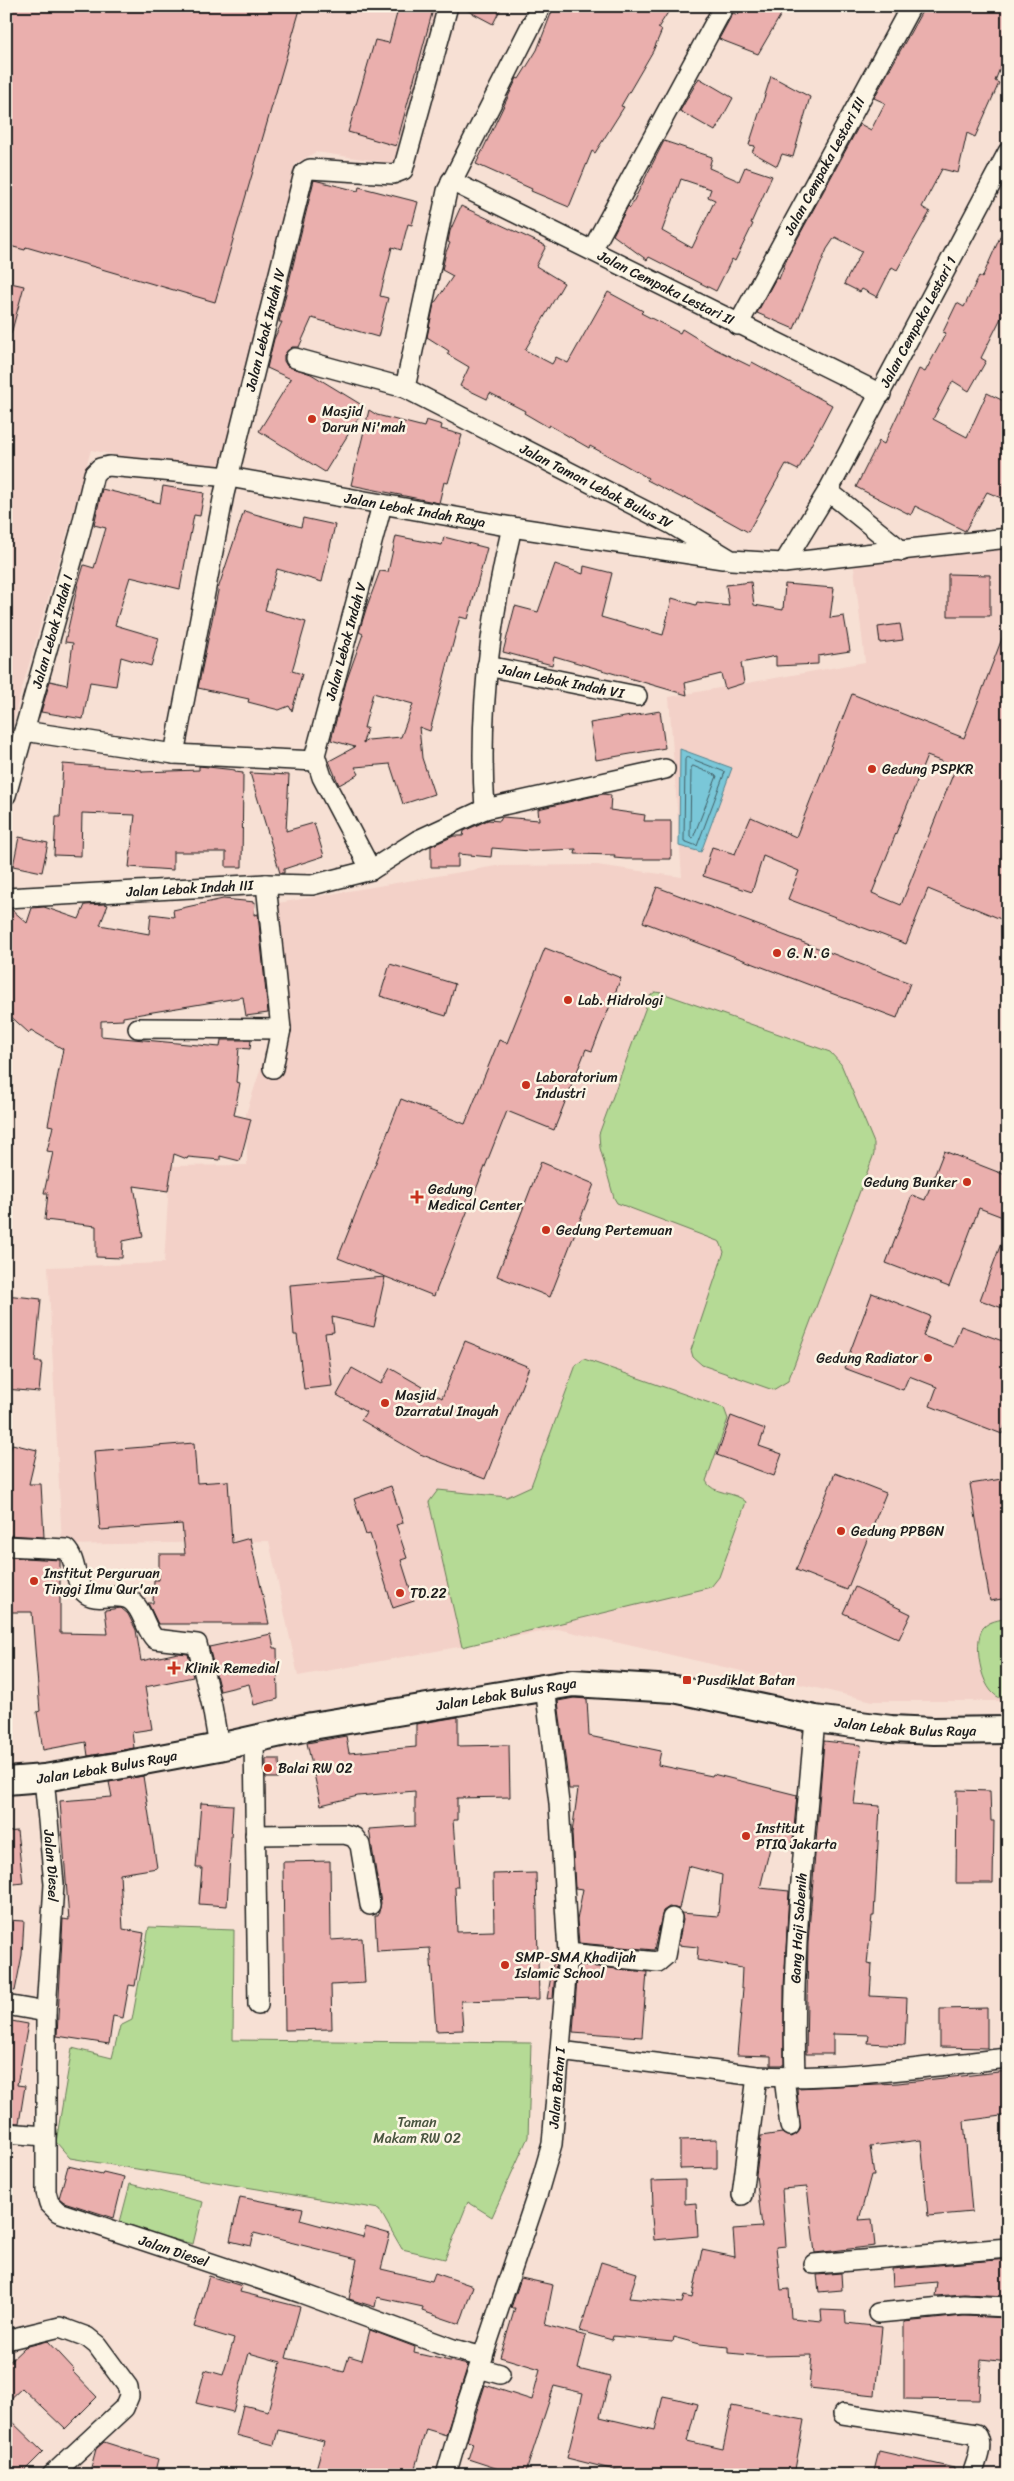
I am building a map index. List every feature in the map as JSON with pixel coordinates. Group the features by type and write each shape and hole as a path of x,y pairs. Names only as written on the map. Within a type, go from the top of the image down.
{"main road":[{"name":"Jalan Lebak Bulus Raya","path":"6,1782 44,1778 219,1748 312,1726 545,1686 573,1683 655,1687 701,1693 815,1719 910,1731 1008,1730"}],"street":[{"name":"Jalan Lebak Indah IV","path":"174,754 229,477 304,173 310,168 393,174 403,170 448,6"},
{"path":"405,388 447,191 541,6"},
{"path":"592,250 724,6"},
{"name":"Jalan Cempaka Lestari III","path":"738,325 911,6"},
{"name":"Jalan Cempaka Lestari 1","path":"784,563 828,491 881,394 1008,152"},
{"name":"Jalan Cempaka Lestari II","path":"452,178 738,325 881,394"},
{"name":"Jalan Taman Lebak Bulus IV","path":"295,358 405,388 673,525 731,560 784,563 902,551 1005,533"},
{"name":"Jalan Lebak Indah Raya","path":"100,468 109,466 229,477 512,527 731,560"},
{"name":"Jalan Lebak Indah I","path":"6,795 80,533 94,474 100,468"},
{"path":"828,491 902,551"},
{"name":"Jalan Lebak Indah V","path":"319,769 318,739 382,505"},
{"name":"Jalan Lebak Indah VI","path":"485,809 482,740 487,666 512,527"},
{"name":"Jalan Lebak Indah VI","path":"487,666 637,696"},
{"path":"24,731 174,754 319,769 371,870"},
{"name":"Jalan Lebak Indah III","path":"6,898 266,884 312,885 371,870 418,840 485,809 665,769"},
{"path":"266,884 281,1029 273,1068"},
{"path":"138,1028 281,1029"},
{"path":"6,1546 66,1549 71,1554 82,1589 87,1594 95,1597 120,1596 129,1599 136,1606 154,1639 196,1644 212,1706 219,1748"},
{"name":"Jalan Batan I","path":"446,2475 552,2144 568,1953 559,1803 545,1686"},
{"name":"Gang Haji Sabenih","path":"790,2126 790,2077 794,2035 799,1908 815,1719"},
{"path":"254,1740 258,2006"},
{"name":"Jalan Diesel","path":"44,1778 54,1884 46,2012 45,2136 46,2192 49,2203 58,2212 301,2293 453,2348 500,2374"},
{"path":"254,1836 344,1834 354,1837 360,1845 370,1905"},
{"path":"568,1953 658,1962 665,1956 672,1918"},
{"path":"6,2005 46,2012"},
{"path":"560,2051 757,2076 790,2077 822,2077 1008,2058"},
{"path":"742,2196 757,2076"},
{"path":"6,2133 45,2136"},
{"path":"814,2264 1008,2248"},
{"path":"878,2314 964,2305 1008,2307"},
{"path":"6,2340 56,2327 76,2332 97,2345 128,2387 127,2402 124,2408 52,2475"},
{"path":"843,2414 976,2434 980,2439 980,2446 972,2475"}],"shaded area":[{"path":"6,6 446,6 404,157 390,163 316,152 295,164 230,459 208,474 91,450 6,744"},
{"path":"1008,537 1008,1701 873,1701 558,1629 298,1676 269,1541 62,1545 48,1267 164,1263 170,1166 247,1165 246,1114 283,999 278,903 496,866 597,865 682,877 669,697 865,662 853,559"}],"green space":[{"path":"655,992 830,1052 841,1064 874,1143 874,1154 788,1381 773,1390 702,1365 693,1357 691,1350 724,1252 720,1242 617,1203 614,1198 600,1148 599,1134 650,996"},
{"path":"584,1359 724,1408 728,1419 706,1481 713,1489 736,1496 746,1502 719,1577 711,1587 462,1647 429,1502 438,1490 507,1497 531,1486 576,1365"},
{"path":"1008,1618 1008,1699 999,1697 991,1691 985,1682 981,1670 978,1645 980,1635 985,1626 994,1621"},
{"name":"Taman Makam RW 02","path":"149,1927 234,1930 233,2040 531,2043 528,2137 492,2217 468,2202 445,2259 402,2249 379,2209 70,2158 56,2142 72,2048 112,2058 120,2026 132,2020"},
{"path":"130,2184 203,2202 193,2244 119,2226"}],"water":[{"path":"680,749 732,768 701,852 679,846"}],"building":[{"path":"13,6 301,6 215,302 26,247 25,250 6,245 6,29"},
{"path":"399,6 434,6 396,146 348,132 375,40 389,43"},
{"path":"459,6 502,6 493,24"},
{"path":"554,6 672,6 658,28 662,30 653,51 621,106 624,107 595,153 592,151 569,207 476,164 517,78 519,79 537,50"},
{"path":"741,6 786,6 758,54 719,39 733,13 738,15"},
{"path":"925,6 1008,6 1008,48 995,81 999,83 975,137 967,133 958,173 942,169 922,207 930,212 897,270 892,267 877,297 862,289 860,292 844,284 862,251 835,237 827,249 794,329 757,313 776,278 779,279 788,256 860,124 871,130 885,103 874,98"},
{"path":"771,76 810,97 793,157 782,154 777,166 752,152 755,146 749,145"},
{"path":"699,78 733,98 715,131 680,111"},
{"path":"664,141 712,157 709,168 739,181 745,167 772,176 751,223 753,224 735,261 732,259 716,291 649,257 647,260 613,235 628,206 630,208","holes":["681,179 711,189 708,197 715,200 692,248 662,231"]},
{"path":"314,180 358,191 359,187 418,202 412,225 408,224 401,250 392,247 380,296 388,298 378,337 312,318 299,347 292,347 284,355 284,361 287,366 311,374 365,407 325,472 259,431 291,379 267,368 274,339 282,322 279,322"},
{"path":"461,206 546,246 536,266 564,283 525,350 552,364 556,357 568,363 608,292 643,311 641,313 680,333 682,329 713,348 750,366 752,362 832,405 798,470 786,464 748,532 685,497 684,499 647,480 648,478 590,446 589,448 549,425 548,427 524,413 525,411 490,393 487,399 460,386 469,367 447,354 449,351 427,337 434,304 453,276 442,270 450,243 448,242 450,231"},
{"path":"1008,219 1008,317 1003,314 981,358 986,361 969,391 953,381 933,419 967,437 987,393 1008,403 1008,501 987,492 965,531 915,506 911,515 856,487 879,441 884,444 919,369 925,372 946,333 943,332 957,303 964,307 979,276 982,278"},
{"path":"6,282 24,286 11,334 6,333"},
{"path":"369,410 377,415 424,427 426,420 442,425 441,429 462,435 448,483 444,482 439,503 351,485"},
{"path":"163,486 204,493 200,516 194,515 180,589 130,577 115,625 159,638 151,666 121,657 116,686 90,682 83,719 41,712 50,681 67,685 73,643 65,642 78,584 84,565 94,568 106,528 94,525 102,489 160,503"},
{"path":"244,511 301,527 303,518 335,525 322,582 277,569 265,610 306,622 292,671 302,674 292,711 289,706 279,710 248,702 249,699 198,688 219,586"},
{"path":"396,536 442,545 444,537 487,548 468,619 460,617 430,731 419,727 422,758 434,794 403,804 390,764 355,767 359,774 339,785 329,761 355,747 331,740 346,682 363,634 359,632 367,606 380,571 388,572","holes":["373,693 413,704 401,737 368,740 363,743 367,728 364,728"]},
{"path":"555,564 583,574 584,566 612,573 601,617 663,635 672,598 696,605 697,602 729,606 726,585 751,582 754,605 783,610 785,584 834,588 830,618 844,616 850,651 818,656 818,664 776,666 776,656 741,663 744,683 725,689 721,674 685,683 687,695 554,656 552,665 503,652 515,606 538,612"},
{"path":"948,574 990,575 990,616 948,616"},
{"path":"900,624 903,640 880,643 878,627"},
{"path":"1006,628 1008,922 928,889 906,944 788,899 799,871 763,856 752,892 703,876 712,847 735,854 751,817 796,837 852,694 964,738","holes":["927,756 956,767 901,905 872,893"]},
{"path":"660,711 665,748 596,760 590,723"},
{"path":"63,764 142,770 142,772 199,770 199,766 235,770 235,772 243,773 242,867 226,867 226,852 173,852 173,870 129,867 135,815 82,813 81,856 54,855 56,817 60,817"},
{"path":"250,773 289,775 286,831 314,823 324,856 284,869 284,873 280,873"},
{"path":"603,794 611,795 610,810 645,815 644,821 671,821 671,859 626,859 614,858 615,855 575,854 576,849 530,851 492,848 491,857 458,854 458,867 431,867 431,846 454,836 463,836 464,831 488,820 500,821 502,817 539,820 538,809"},
{"path":"19,837 48,843 42,872 13,866"},
{"name":"G. N. G","path":"657,887 910,983 897,1018 643,922"},
{"path":"223,899 255,902 254,915 258,914 268,1013 246,1016 243,997 123,1017 123,1020 101,1021 101,1036 220,1047 221,1040 251,1040 250,1049 239,1048 236,1082 240,1083 234,1115 251,1119 240,1161 220,1156 220,1160 188,1157 187,1159 174,1154 168,1191 134,1186 143,1237 123,1241 122,1258 96,1257 96,1226 45,1220 48,1193 44,1193 53,1152 47,1151 53,1126 48,1125 63,1049 31,1030 29,1033 6,1012 6,909 11,909 27,923 32,908 44,907 79,919 85,905 105,904 108,905 100,925 149,934 151,914 174,917 173,910"},
{"path":"545,948 621,978 592,1051 586,1049 554,1130 507,1111 434,1296 338,1258 401,1099 465,1124 499,1040 507,1043"},
{"path":"390,964 455,984 446,1016 380,996"},
{"path":"944,1151 1008,1176 1008,1219 979,1208 949,1287 886,1263 912,1195 925,1200"},
{"name":"Gedung Pertemuan","path":"541,1162 594,1184 550,1297 497,1276"},
{"path":"1006,1230 1008,1230 1008,1310 980,1300"},
{"path":"385,1277 374,1327 332,1317 334,1332 325,1333 332,1386 304,1389 297,1335 294,1335 290,1285"},
{"name":"Gedung Radiator","path":"872,1293 930,1316 923,1336 953,1347 961,1326 1008,1343 1008,1418 1002,1434 930,1406 937,1387 909,1376 903,1390 844,1368"},
{"path":"6,1295 41,1299 35,1362 42,1362 39,1392 6,1389"},
{"path":"465,1341 529,1367 485,1479 420,1454 361,1420 366,1412 337,1395 352,1368 381,1384 390,1368 442,1398"},
{"path":"731,1416 765,1429 759,1446 782,1454 774,1476 717,1455"},
{"path":"194,1443 197,1483 228,1481 232,1543 250,1538 269,1624 158,1624 148,1603 153,1603 154,1580 159,1580 159,1554 185,1554 182,1524 100,1530 94,1451"},
{"path":"12,1444 37,1450 29,1484 41,1484 44,1537 6,1535 6,1467"},
{"name":"Gedung PPBGN","path":"835,1473 886,1493 847,1590 796,1570"},
{"name":"Gedung PPBGN","path":"1008,1478 1008,1598 990,1601 970,1484"},
{"path":"391,1486 403,1523 396,1525 407,1558 401,1560 414,1601 393,1608 370,1534 366,1535 354,1499"},
{"path":"6,1557 60,1560 60,1633 108,1634 105,1610 121,1608 128,1614 136,1630 141,1661 178,1653 188,1654 193,1677 145,1687 152,1729 132,1732 134,1748 88,1756 86,1742 43,1750 37,1712 40,1711 32,1612 6,1612"},
{"path":"855,1587 911,1614 899,1639 843,1613"},
{"path":"271,1634 274,1648 277,1648 278,1699 254,1705 249,1684 220,1691 209,1647"},
{"path":"574,1698 587,1699 589,1736 661,1751 658,1765 712,1776 713,1774 797,1795 792,1850 771,1844 760,1888 789,1891 784,1987 784,2065 771,2065 771,2056 737,2055 743,1989 741,1989 742,1968 697,1960 698,1947 678,1945 683,1920 681,1913 718,1916 722,1875 688,1866 679,1909 669,1907 663,1911 654,1950 579,1943 577,1920 583,1889 575,1888 572,1833 578,1789 569,1789 558,1701"},
{"path":"458,1717 458,1746 509,1745 510,1797 457,1798 457,1820 453,1820 458,1887 455,1887 457,1932 494,1931 493,1874 536,1873 539,1999 461,2001 463,2030 436,2031 430,1948 377,1951 375,1916 378,1916 381,1903 369,1829 415,1826 415,1791 358,1796 321,1805 307,1743 346,1736 349,1753 416,1747 416,1724"},
{"path":"824,1741 861,1745 854,1804 880,1806 874,1916 872,1916 867,1964 872,1965 870,1996 907,1998 905,2045 868,2043 869,2035 833,2034 833,2054 806,2054 808,1943"},
{"path":"266,1759 279,1759 280,1778 266,1778"},
{"path":"143,1776 157,1868 120,1874 123,1929 144,1933 135,1986 129,1985 123,2018 113,2016 109,2044 57,2036 63,1919 69,1920 60,1801 112,1797 109,1782"},
{"path":"957,1790 990,1791 991,1821 994,1821 993,1883 956,1883"},
{"path":"201,1803 233,1805 227,1906 199,1904 202,1868 196,1868"},
{"path":"17,1831 23,1883 6,1885 6,1832"},
{"path":"330,1861 331,1940 362,1938 365,1983 331,1985 332,2029 285,2030 283,1862"},
{"path":"6,1920 24,1921 22,1955 15,1991 6,1990"},
{"path":"554,1959 556,1959 553,1998 547,1999"},
{"path":"578,1965 647,1972 642,2037 573,2032"},
{"path":"987,2008 987,2048 940,2047 940,2009"},
{"path":"6,2020 28,2024 17,2085 25,2086 19,2123 6,2122"},
{"path":"1008,2071 1008,2115 964,2121 972,2212 928,2216 921,2140 870,2146 874,2175 871,2175 859,2220 872,2219 875,2246 815,2253 807,2187 782,2189 786,2246 776,2247 781,2290 789,2289 791,2318 822,2321 821,2310 845,2311 846,2323 882,2327 875,2395 809,2388 812,2355 763,2356 728,2353 728,2347 700,2344 673,2337 672,2342 613,2336 612,2340 580,2331 601,2262 637,2273 629,2298 682,2303 684,2296 692,2298 702,2250 735,2257 733,2229 762,2227 756,2175 761,2136 782,2133 792,2137 800,2130 797,2088 898,2083"},
{"path":"717,2139 717,2168 680,2169 680,2140"},
{"path":"68,2166 124,2177 114,2218 64,2202 59,2198"},
{"path":"685,2180 685,2204 696,2203 698,2236 654,2240 651,2206 653,2206 652,2181"},
{"path":"240,2197 303,2209 300,2220 363,2237 366,2227 390,2234 381,2269 432,2281 435,2273 473,2286 460,2324 422,2311 423,2307 377,2297 375,2307 349,2299 357,2259 254,2233 251,2246 230,2241"},
{"path":"1008,2259 1008,2296 964,2294 935,2296 937,2282 893,2286 892,2269"},
{"path":"841,2273 842,2290 819,2292 817,2275"},
{"path":"209,2276 242,2286 240,2292 300,2307 286,2358 344,2372 349,2356 362,2360 370,2330 415,2347 414,2353 468,2365 446,2435 426,2429 413,2475 336,2475 316,2469 324,2441 278,2430 274,2445 236,2435 243,2405 268,2411 281,2362 249,2353 233,2412 196,2403 205,2370 223,2375 234,2339 194,2327"},
{"path":"521,2278 553,2285 545,2325 586,2336 578,2369 610,2377 600,2417 655,2430 663,2396 678,2399 697,2404 687,2441 723,2449 732,2406 804,2420 794,2475 635,2475 567,2458 583,2393 554,2386 525,2475 517,2475 468,2459 473,2443 467,2441 485,2385 532,2400 540,2369 500,2357 515,2308 511,2308"},
{"path":"964,2316 1008,2318 1008,2362 981,2359 979,2400 904,2399 904,2322"},
{"path":"48,2341 74,2369 72,2371 97,2397 65,2429 22,2388 6,2403 6,2365 25,2347"},
{"path":"6,2416 43,2452 20,2475 6,2475"},
{"path":"104,2442 158,2459 154,2475 89,2475 96,2449"},
{"path":"879,2451 954,2468 954,2475 873,2475"}],"place":[{"name":"Masjid Darun Ni'mah","path":"312,419"},
{"name":"Gedung PSPKR","path":"872,769"},
{"name":"G. N. G","path":"777,953"},
{"name":"Lab. Hidrologi","path":"568,1000"},
{"name":"Laboratorium Industri","path":"526,1085"},
{"name":"Gedung Bunker","path":"967,1182"},
{"name":"Gedung Medical Center","path":"417,1197"},
{"name":"Gedung Pertemuan","path":"546,1230"},
{"name":"Gedung Radiator","path":"928,1358"},
{"name":"Masjid Dzarratul Inayah","path":"385,1403"},
{"name":"Gedung PPBGN","path":"841,1531"},
{"name":"Institut Perguruan Tinggi Ilmu Qur'an","path":"34,1581"},
{"name":"TD.22","path":"400,1593"},
{"name":"Klinik Remedial","path":"174,1668"},
{"name":"Pusdiklat Batan","path":"687,1680"},
{"name":"Balai RW 02","path":"268,1768"},
{"name":"Institut PTIQ Jakarta","path":"746,1836"},
{"name":"SMP-SMA Khadijah Islamic School","path":"505,1965"}]}
